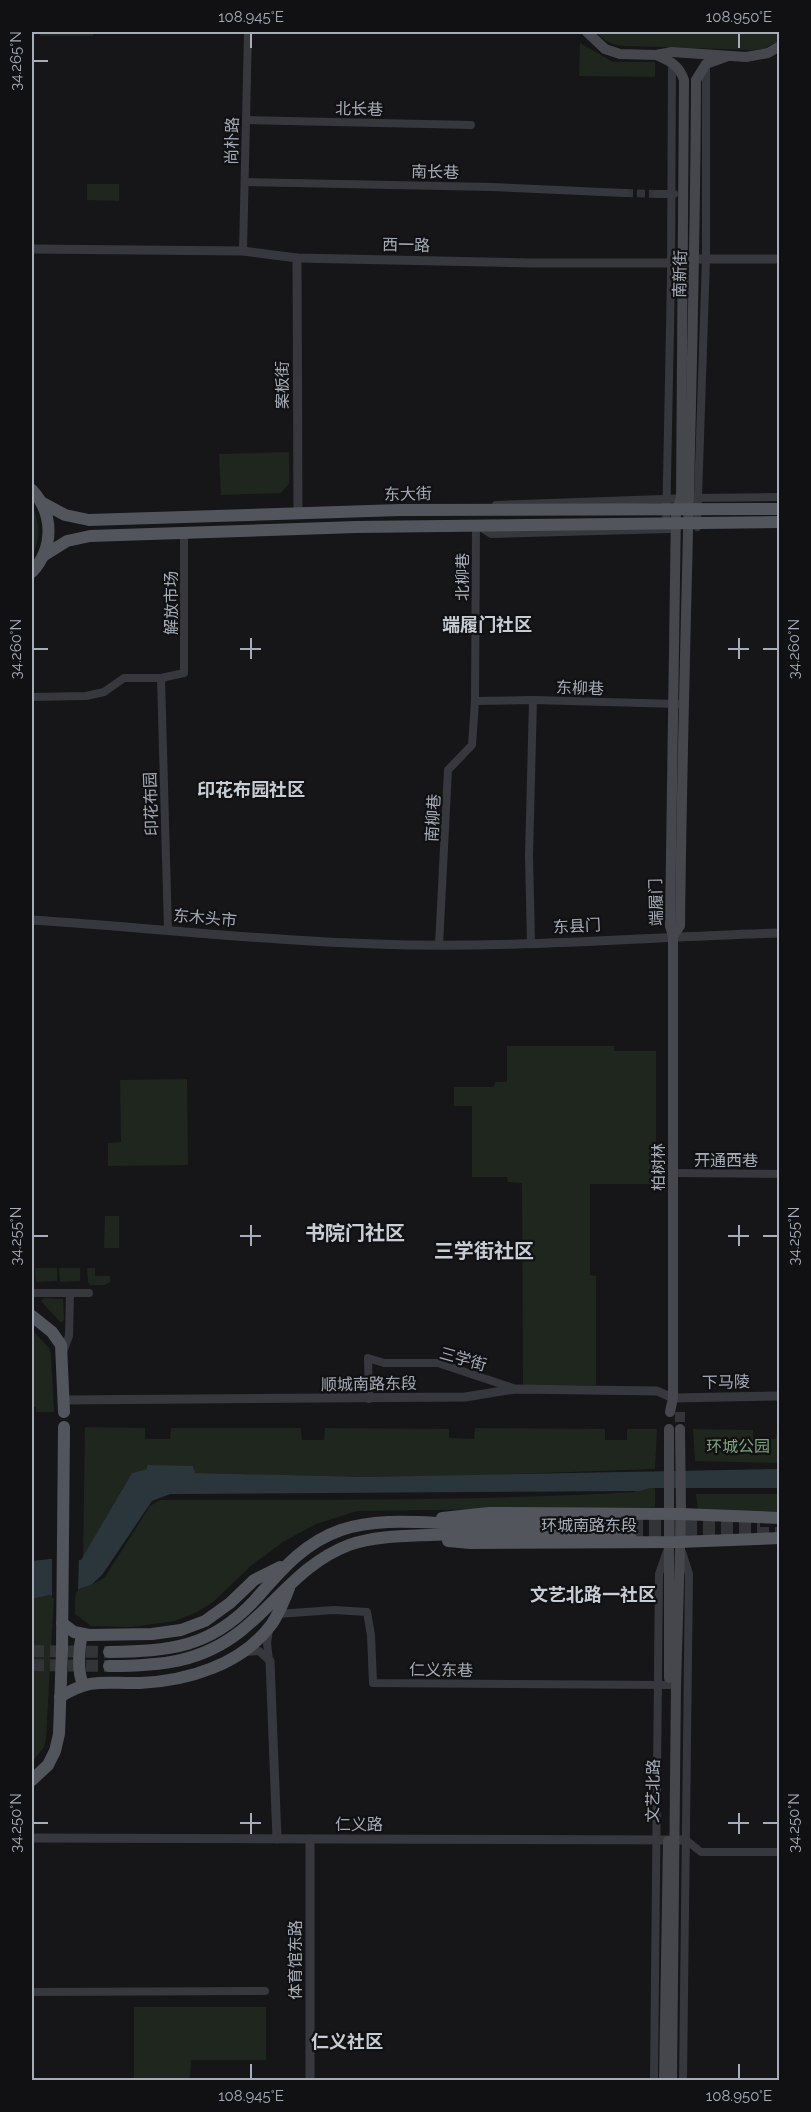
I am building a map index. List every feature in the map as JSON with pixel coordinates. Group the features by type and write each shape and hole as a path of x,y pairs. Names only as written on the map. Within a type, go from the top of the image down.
{"main road":[{"path":"587,32 597,43 620,54 656,55 672,52 757,56 780,46"},
{"path":"656,55 672,62"},
{"name":"南新街","path":"683,504 700,259 696,80 706,64 728,56"},
{"name":"南新街","path":"672,62 684,80 684,194 677,263 683,504"},
{"path":"32,490 46,513 49,532 43,556 32,572"},
{"name":"东大街","path":"41,502 65,515 89,520 683,504 780,509"},
{"name":"端履门","path":"673,936 680,926 679,704 683,504"},
{"name":"东大街","path":"43,556 60,544 82,537 356,527 476,525 682,527 780,522"},
{"name":"柏树林","path":"673,936 673,1398 675,1412"},
{"path":"32,1316 57,1338 62,1353 64,1406"},
{"path":"32,1780 48,1765 55,1751 59,1734 64,1427"},
{"name":"文艺北路","path":"672,2080 671,1840 675,1429"},
{"name":"环城南路东段","path":"402,1522 489,1513 675,1507 780,1518"},
{"name":"环城南路东段","path":"109,1652 175,1648 208,1636 244,1610 287,1564 313,1543 343,1529 375,1523 402,1522 631,1528 466,1533 371,1539 349,1545 306,1569 243,1629 202,1654 168,1663 109,1666"},
{"name":"环城南路东段","path":"399,1536 471,1543 674,1542 780,1538"},
{"name":"文艺北路","path":"664,2080 671,1840 664,1685 674,1542"},
{"path":"62,1623 74,1632 82,1634 152,1634 181,1630 205,1621 230,1603 254,1580 287,1564"},
{"path":"60,1697 84,1684 140,1683 178,1678 213,1668 259,1638 274,1620 293,1580"},
{"path":"82,1634 81,1679 84,1684"}],"street":[{"name":"尚朴路","path":"243,251 248,32"},
{"path":"672,62 672,194 677,263"},
{"name":"北长巷","path":"246,120 471,125"},
{"name":"南长巷","path":"245,182 492,187 625,193"},
{"path":"657,194 684,194"},
{"name":"西一路","path":"32,249 243,251 297,258 531,263 677,263 700,259 780,259"},
{"name":"案板街","path":"297,258 298,513"},
{"path":"780,497 683,504 682,527 780,528"},
{"name":"北柳巷","path":"475,701 476,525"},
{"name":"解放市场","path":"161,678 184,673 184,534"},
{"path":"32,697 86,696 104,692 124,678 161,678"},
{"name":"印花布园","path":"161,678 168,930"},
{"path":"531,943 529,856 533,700"},
{"name":"东柳巷","path":"475,701 533,700 679,704"},
{"name":"南柳巷","path":"439,945 448,770 472,745 475,701"},
{"name":"东木头市","path":"32,920 306,941 377,944"},
{"name":"东县门","path":"377,944 531,943 780,933"},
{"name":"开通西巷","path":"673,1173 780,1174"},
{"path":"32,1293 89,1293"},
{"path":"62,1353 69,1336 70,1293"},
{"name":"三学街","path":"369,1399 368,1358 384,1363 438,1363 515,1389"},
{"name":"顺城南路东段","path":"64,1406 465,1397 515,1389 657,1391 673,1398"},
{"name":"下马陵","path":"673,1398 780,1396"},
{"name":"仁义东巷","path":"274,1620 334,1610 367,1612 371,1635 373,1683 664,1685"},
{"path":"274,1620 267,1643 270,1661 278,1839"},
{"path":"237,1654 259,1651 270,1661"},
{"name":"仁义路","path":"32,1838 671,1840"},
{"name":"体育馆东路","path":"310,1839 310,2080"},
{"path":"671,1840 701,1852 780,1852"},
{"path":"654,2080 671,1840"},
{"path":"671,1840 683,2080"},
{"path":"32,1992 265,1991"}],"green space":[{"path":"40,32 93,32 93,36 40,36"},
{"path":"596,32 779,32 779,41 763,49 751,50 623,46 610,43"},
{"path":"580,43 613,62 655,62 655,77 579,76"},
{"path":"87,184 119,184 119,201 87,200"},
{"path":"289,452 289,484 281,493 221,495 219,454"},
{"path":"32,505 37,518 38,531 37,543 32,556"},
{"path":"507,1046 614,1046 614,1051 656,1051 656,1184 590,1184 590,1275 596,1276 596,1385 523,1385 522,1183 508,1182 507,1177 472,1177 472,1106 454,1106 454,1087 494,1087 495,1082 507,1082"},
{"path":"187,1079 188,1165 108,1166 108,1143 121,1142 120,1080"},
{"path":"105,1216 119,1216 119,1248 104,1248"},
{"path":"35,1268 57,1268 57,1281 36,1282"},
{"path":"59,1268 80,1268 80,1281 60,1282"},
{"path":"87,1268 95,1268 95,1276 110,1276 110,1282 105,1285 90,1285"},
{"path":"44,1298 63,1299 64,1320 61,1323 41,1301"},
{"path":"32,1330 49,1348 51,1354 54,1412 36,1412 36,1407 32,1407"},
{"path":"85,1427 145,1428 145,1439 170,1439 171,1428 301,1428 302,1440 324,1440 325,1428 449,1429 449,1438 474,1439 475,1428 605,1429 605,1440 627,1440 627,1429 657,1429 655,1469 368,1477 194,1473 193,1466 147,1466 147,1469 132,1473 83,1558"},
{"name":"环城公园","path":"777,1428 779,1428 779,1463 695,1461 693,1429 753,1430 753,1439 776,1439"},
{"path":"655,1486 655,1507 357,1511 316,1524 283,1542 252,1565 213,1602 175,1621 132,1627 91,1626 75,1614 78,1590 105,1577 150,1506 160,1500 516,1497 635,1492 636,1488"},
{"path":"696,1494 779,1494 779,1517 699,1518"},
{"path":"50,1595 54,1597 46,1738 44,1747 32,1762 32,1599"},
{"path":"134,2007 266,2007 266,2060 191,2060 190,2080 134,2080"}],"shaded area":[{"path":"147,1465 193,1466 195,1473 368,1477 779,1469 779,1488 170,1494 152,1501 102,1575 91,1585 54,1597 50,1595 32,1599 32,1561 81,1560 132,1473 147,1469"}],"pier":[{"path":"52,1557 79,1557 78,1591 59,1598 52,1598"}],"tunnel":[{"path":"625,193 657,194"},
{"path":"680,1412 680,1429"},
{"path":"631,1523 760,1523"},
{"path":"631,1533 777,1533"},
{"path":"32,1651 109,1652"},
{"path":"32,1665 109,1666"}],"district":[{"name":"端履门社区","path":"487,624"},
{"name":"印花布园社区","path":"251,789"},
{"name":"书院门社区","path":"355,1233"},
{"name":"三学街社区","path":"484,1251"},
{"name":"文艺北路一社区","path":"593,1594"},
{"name":"仁义社区","path":"347,2041"}]}
